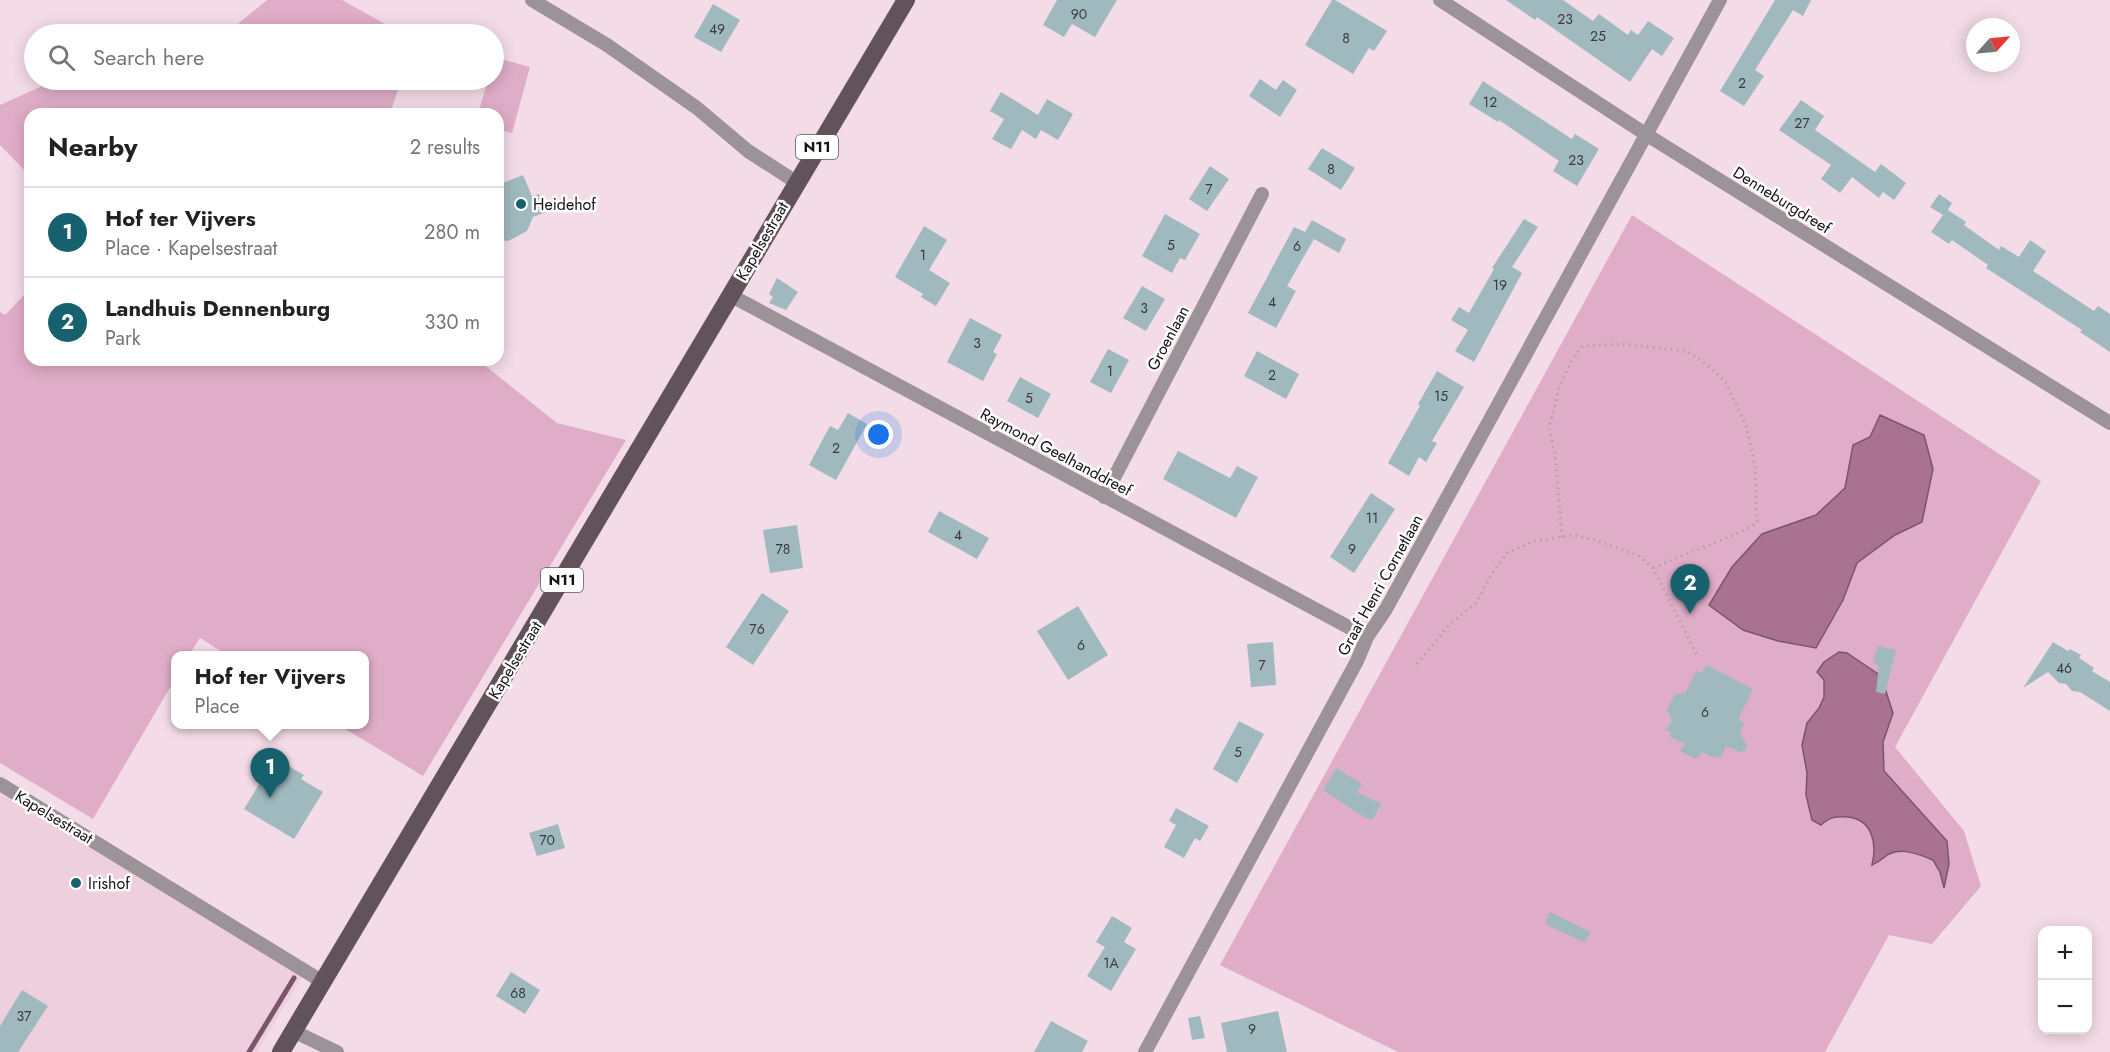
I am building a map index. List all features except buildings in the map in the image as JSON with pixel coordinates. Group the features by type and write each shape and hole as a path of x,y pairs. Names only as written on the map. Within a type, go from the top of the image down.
{"main road":[{"name":"Kapelsestraat","path":"281,1052 906,0"}],"street":[{"name":"Kapelsestraat","path":"532,0 607,45 697,108 748,151 796,182"},
{"name":"Denneburgdreef","path":"1440,0 1647,135 2110,423"},
{"name":"Graaf Henri Cornetlaan","path":"1145,1052 1357,661 1367,637 1392,599 1720,0"},
{"name":"Groenlaan","path":"1104,497 1262,194"},
{"name":"Raymond Geelhanddreef","path":"730,295 1367,637"},
{"name":"Kapelsestraat","path":"0,784 323,982"},
{"path":"293,1031 337,1052"}],"path":[{"path":"1562,537 1555,453 1549,428 1559,388 1572,360 1583,346 1622,344 1686,351 1701,360 1725,381 1747,428 1755,466 1757,523 1653,568"},
{"path":"1417,664 1450,624 1476,603 1491,575 1507,553 1534,541 1573,535 1595,540 1639,556 1653,568 1697,655"}],"shaded area":[{"path":"267,0 342,0 385,24 238,24"},
{"path":"504,60 530,67 512,133 504,131 504,108 480,108 485,90 504,90"},
{"path":"34,90 398,90 392,108 24,108 24,170 0,145 0,105"},
{"path":"1632,215 2041,481 1895,747 1964,831 1981,886 1932,944 1889,935 1825,1052 1398,1052 1220,965"},
{"path":"24,295 24,366 486,366 557,423 626,440 423,776 346,729 369,729 369,651 221,651 200,638 192,651 171,651 171,686 93,819 0,763 0,312 5,315"},
{"path":"1880,415 1924,435 1933,469 1922,522 1895,535 1857,563 1843,600 1816,648 1778,641 1743,630 1709,605 1732,567 1762,534 1816,515 1845,488 1853,445 1870,437"},
{"path":"1839,652 1847,653 1881,676 1893,713 1883,742 1884,771 1947,841 1949,864 1944,888 1940,872 1933,860 1917,854 1894,852 1872,865 1873,841 1863,822 1847,817 1836,817 1821,825 1812,820 1806,795 1807,773 1802,745 1807,723 1819,708 1824,697 1824,680 1817,672 1824,662"},
{"name":"Irishof","path":"0,794 305,972 257,1052 0,1052"}],"waterway":[{"path":"249,1052 294,978"}],"place":[{"name":"Heidehof","path":"521,204"},
{"name":"Landhuis Dennenburg","path":"1690,614"},
{"name":"Hof ter Vijvers","path":"270,798"},
{"name":"Irishof","path":"76,883"}]}
